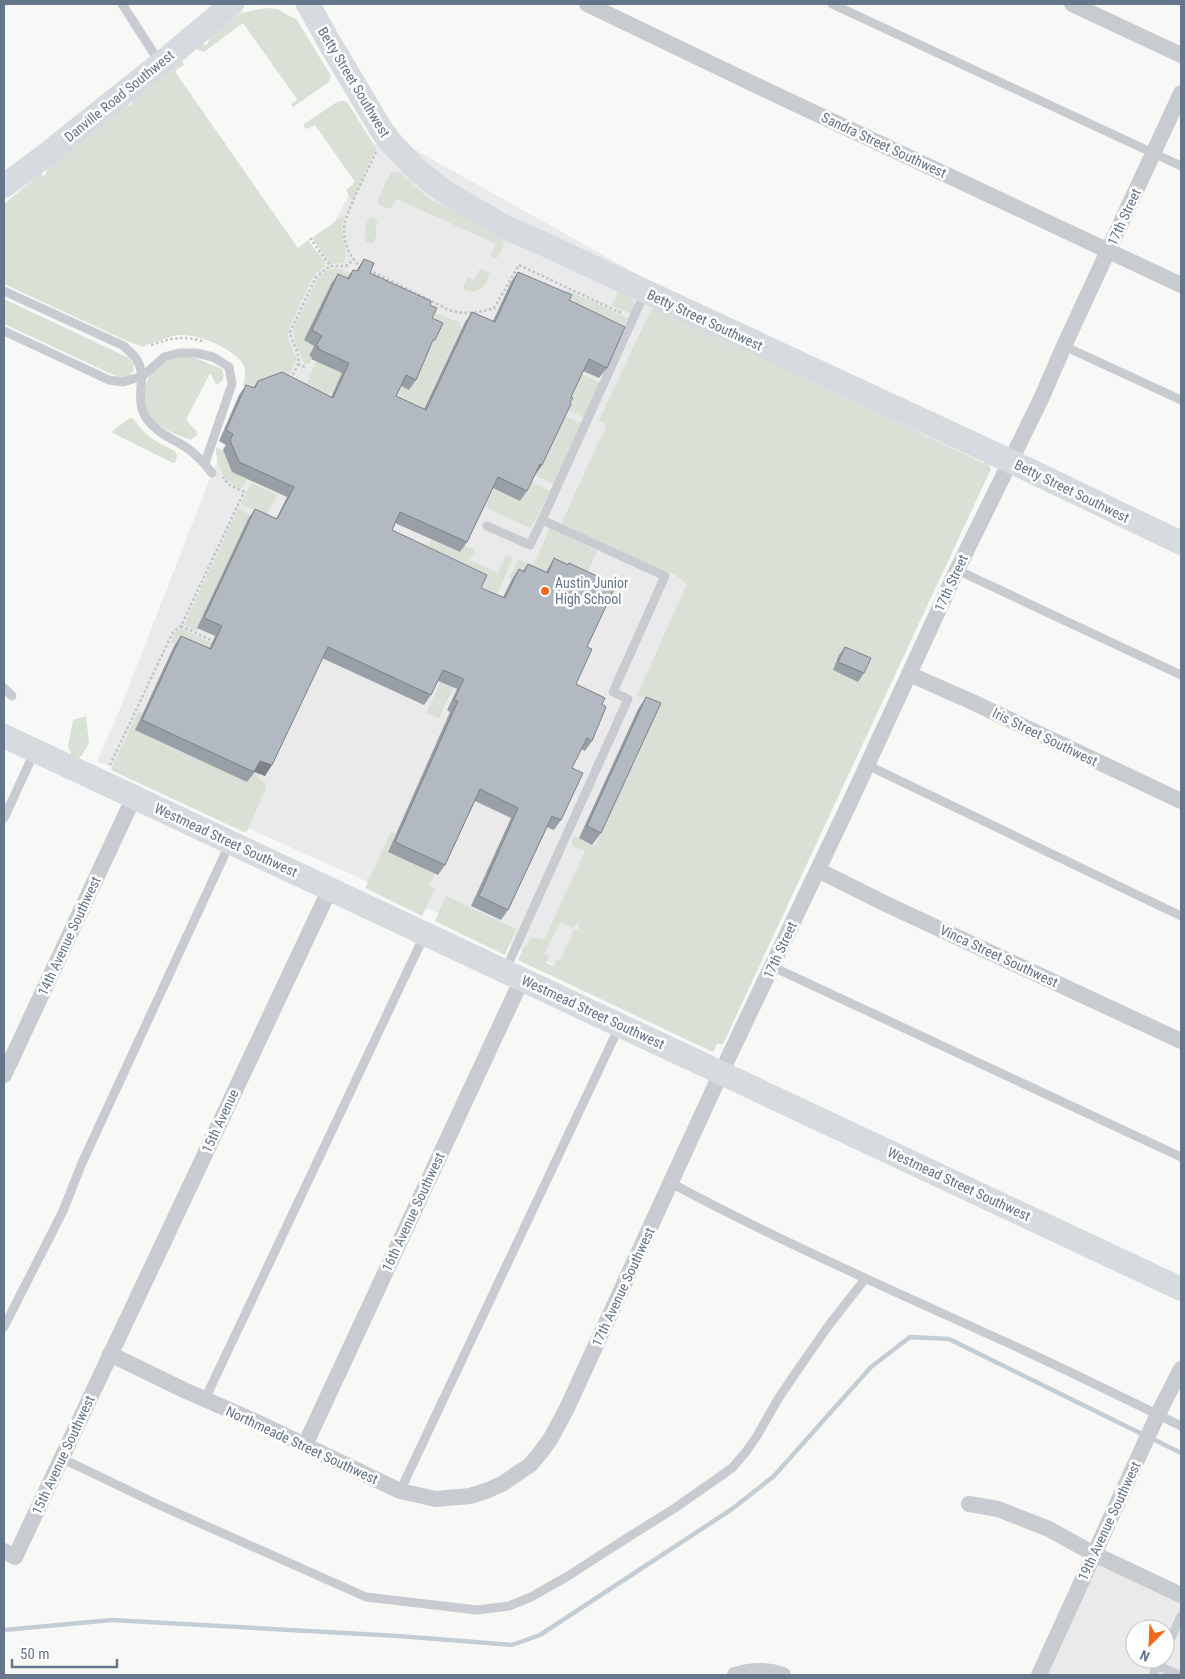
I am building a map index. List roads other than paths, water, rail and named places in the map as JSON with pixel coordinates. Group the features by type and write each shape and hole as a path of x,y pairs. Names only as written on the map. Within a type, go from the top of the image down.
{"street":[{"name":"Danville Road Southwest","path":"4,186 160,64 232,4"},
{"name":"Betty Street Southwest","path":"308,4 328,42 382,131 430,182 445,192 505,227 1010,461 1181,543"},
{"name":"Sandra Street Southwest","path":"587,4 1181,285"},
{"path":"1072,4 1181,55"},
{"name":"17th Street","path":"722,1073 957,570 1041,399 1181,93"},
{"name":"Iris Street Southwest","path":"909,674 968,700 1181,802"},
{"name":"Westmead Street Southwest","path":"4,736 1181,1289"},
{"name":"14th Avenue Southwest","path":"4,1074 134,797"},
{"name":"Vinca Street Southwest","path":"818,870 888,905 1181,1041"},
{"name":"15th Avenue","path":"110,1354 330,889"},
{"name":"16th Avenue Southwest","path":"305,1445 514,975"},
{"name":"17th Avenue Southwest","path":"502,1484 530,1465 551,1438 567,1408 722,1073"},
{"name":"Northmeade Street Southwest","path":"110,1354 400,1491 436,1498 453,1498 470,1496 502,1484"},
{"name":"15th Avenue Southwest","path":"9,1554 61,1458 110,1354"},
{"name":"19th Avenue Southwest","path":"1039,1675 1156,1418 1181,1369"},
{"path":"970,1504 998,1509 1048,1529 1094,1554 1181,1595"},
{"path":"735,1675 745,1672 762,1671 783,1675"}],"lane":[{"path":"122,4 160,64"},
{"path":"832,4 1181,166"},
{"path":"4,291 124,346 136,357 143,376 140,401 146,418 157,431 187,448 212,473"},
{"path":"487,526 530,545 645,292"},
{"path":"4,331 109,380 123,382 143,376 164,357 179,352 213,357 229,367 232,384 205,464"},
{"path":"1064,346 1181,400"},
{"path":"514,975 628,699 612,692 665,576 542,520"},
{"path":"957,570 1181,675"},
{"path":"4,688 12,696"},
{"path":"4,818 35,751"},
{"path":"867,765 1181,916"},
{"path":"4,1327 63,1211 82,1164 230,842"},
{"path":"205,1399 425,934"},
{"path":"773,967 1181,1157"},
{"path":"400,1491 620,1025"},
{"path":"671,1183 734,1217 1011,1345 1156,1418 1181,1426"},
{"path":"61,1458 157,1504 366,1597 477,1610 509,1606 568,1576 675,1508 732,1468 758,1436 778,1399 801,1364 865,1279"},
{"path":"1175,1629 1181,1616"}],"waterway":[{"path":"4,1630 112,1620 398,1636 512,1645 540,1635 732,1509 774,1476 871,1367 910,1337 949,1339 1144,1435"},
{"path":"1151,1438 1181,1453"}],"place":[{"name":"Austin Junior High School","path":"545,591"}]}
